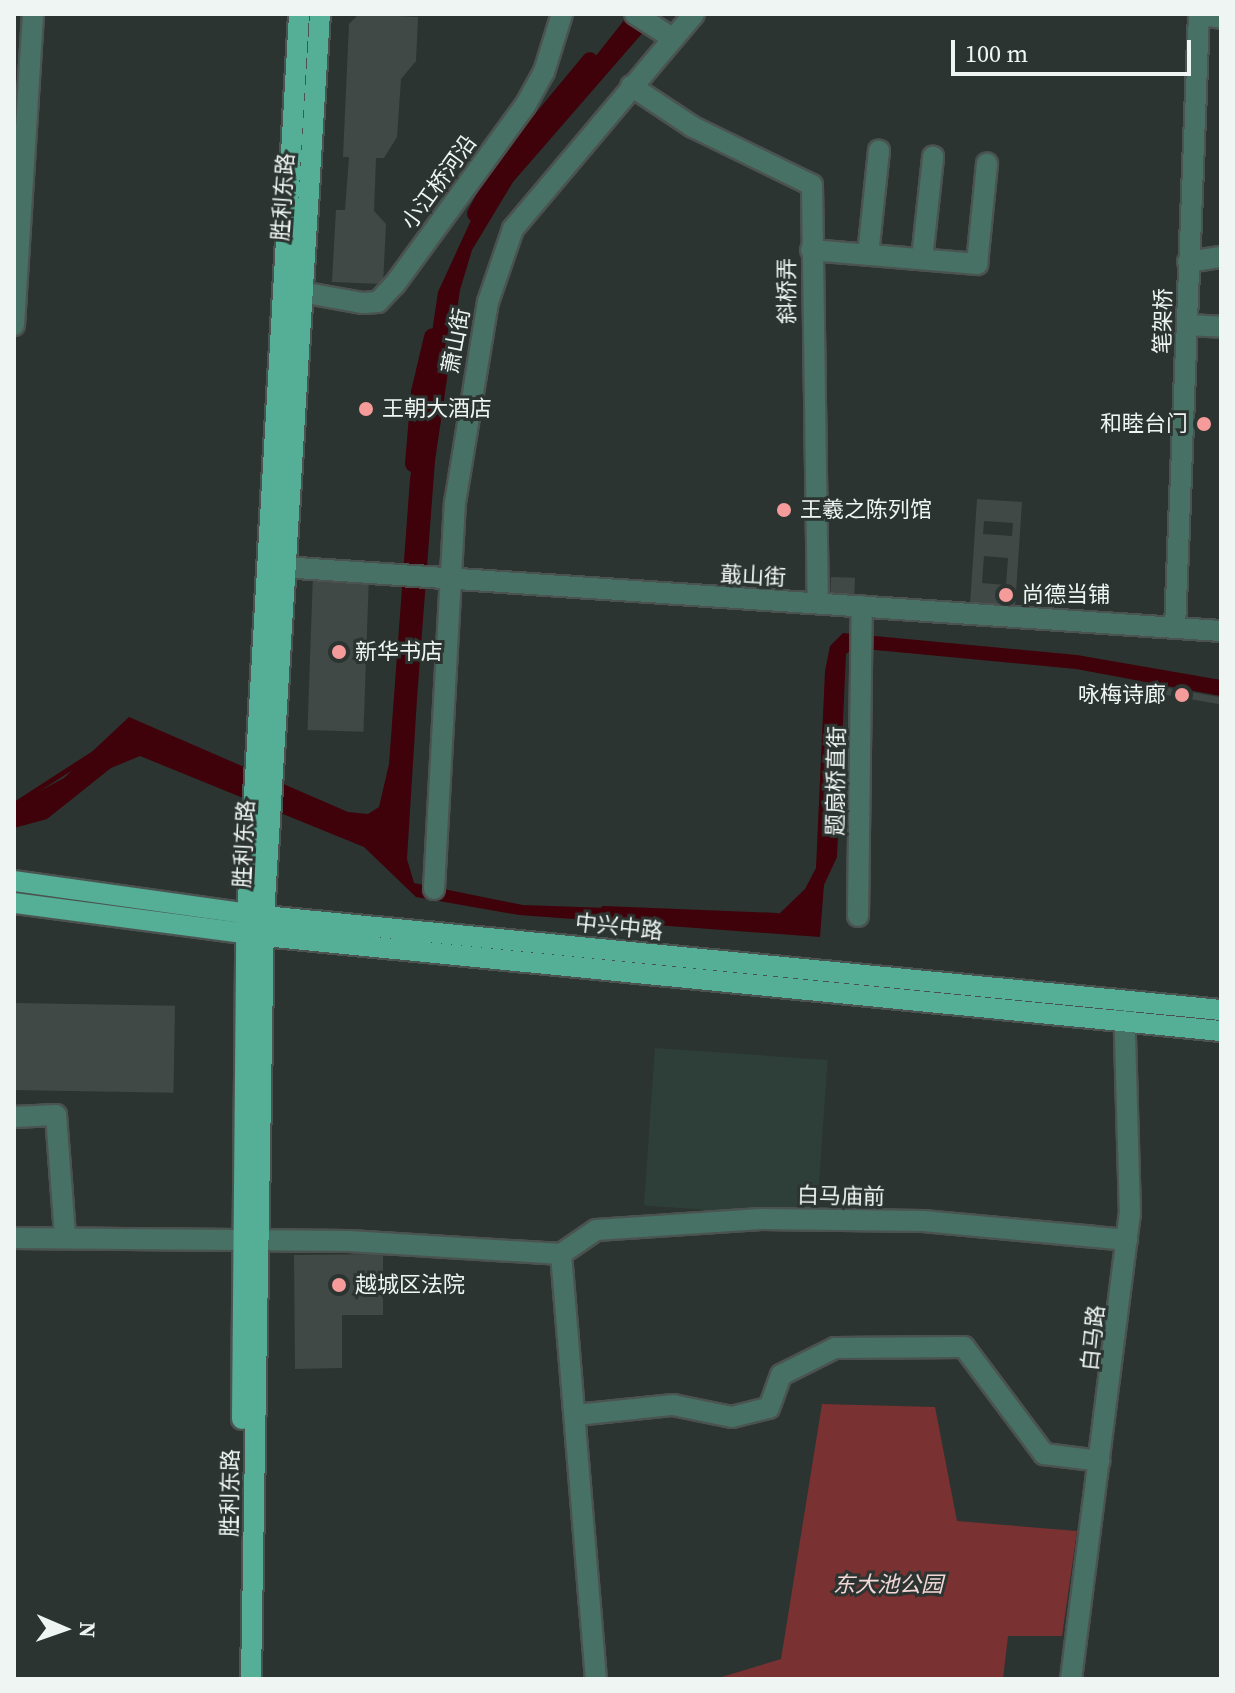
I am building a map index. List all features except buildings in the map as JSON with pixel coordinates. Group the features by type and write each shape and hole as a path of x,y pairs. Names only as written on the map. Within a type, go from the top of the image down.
{"main road":[{"name":"胜利东路","path":"251,1679 255,925 299,14"},
{"name":"胜利东路","path":"264,762 282,567 320,14"},
{"name":"中兴中路","path":"14,881 255,925"},
{"name":"中兴中路","path":"14,903 1124,1011 1221,1031"},
{"name":"中兴中路","path":"1124,1011 1221,1010"},
{"name":"胜利东路","path":"239,1679 251,1241"}],"street":[{"path":"14,325 33,14"},
{"name":"小江桥河沿","path":"301,292 363,303 378,302 395,284 525,106 544,72 562,14"},
{"path":"635,14 668,35"},
{"name":"萧山街","path":"434,889 444,580 467,412 488,302 513,229 631,86 668,35 694,14"},
{"path":"1199,14 1221,18"},
{"name":"笔架桥","path":"1175,628 1199,14"},
{"name":"斜桥弄","path":"631,86 693,127 812,185 818,603"},
{"path":"868,255 879,151"},
{"path":"922,259 933,157"},
{"path":"811,250 977,264 987,163"},
{"path":"1188,262 1221,257"},
{"path":"1188,325 1221,327"},
{"name":"蕺山街","path":"282,567 818,603 862,616 1221,631"},
{"name":"题扇桥直街","path":"858,916 862,616"},
{"name":"白马路","path":"1071,1679 1127,1240 1124,1011"},
{"path":"14,1117 56,1115 65,1236"},
{"name":"白马庙前","path":"561,1254 596,1230 761,1219 923,1221 1127,1240"},
{"path":"14,1238 65,1236 251,1241 561,1254 596,1679"},
{"path":"576,1415 673,1405 732,1417 769,1408 781,1375 835,1348 964,1347 1044,1454 1100,1461"}],"shaded area":[{"path":"629,14 659,14 513,182 472,250 460,290 435,461 407,859 414,883 523,905 779,914 805,889 816,868 825,671 830,646 843,633 1077,655 1221,680 1221,696 1076,669 854,648 846,654 837,857 824,885 820,937 519,915 416,897 364,847 140,756 111,768 47,819 14,828 14,805 64,778 129,717 348,812 368,814 379,807 389,764 410,479 438,292 478,205"},
{"path":"655,1048 828,1060 817,1218 644,1206"}],"green space":[{"name":"东大池公园","path":"822,1404 935,1407 957,1521 1077,1531 1062,1636 1008,1636 1003,1679 715,1679 781,1659"}],"waterway":[{"path":"475,214 498,171 590,60"},
{"path":"413,464 419,392 432,337"},
{"path":"14,804 93,753"},
{"path":"603,908 777,915"}],"place":[{"name":"王朝大酒店","path":"366,409"},
{"name":"和睦台门","path":"1204,424"},
{"name":"王羲之陈列馆","path":"784,510"},
{"name":"尚德当铺","path":"1006,595"},
{"name":"新华书店","path":"339,652"},
{"name":"咏梅诗廊","path":"1182,695"},
{"name":"越城区法院","path":"339,1285"}]}
